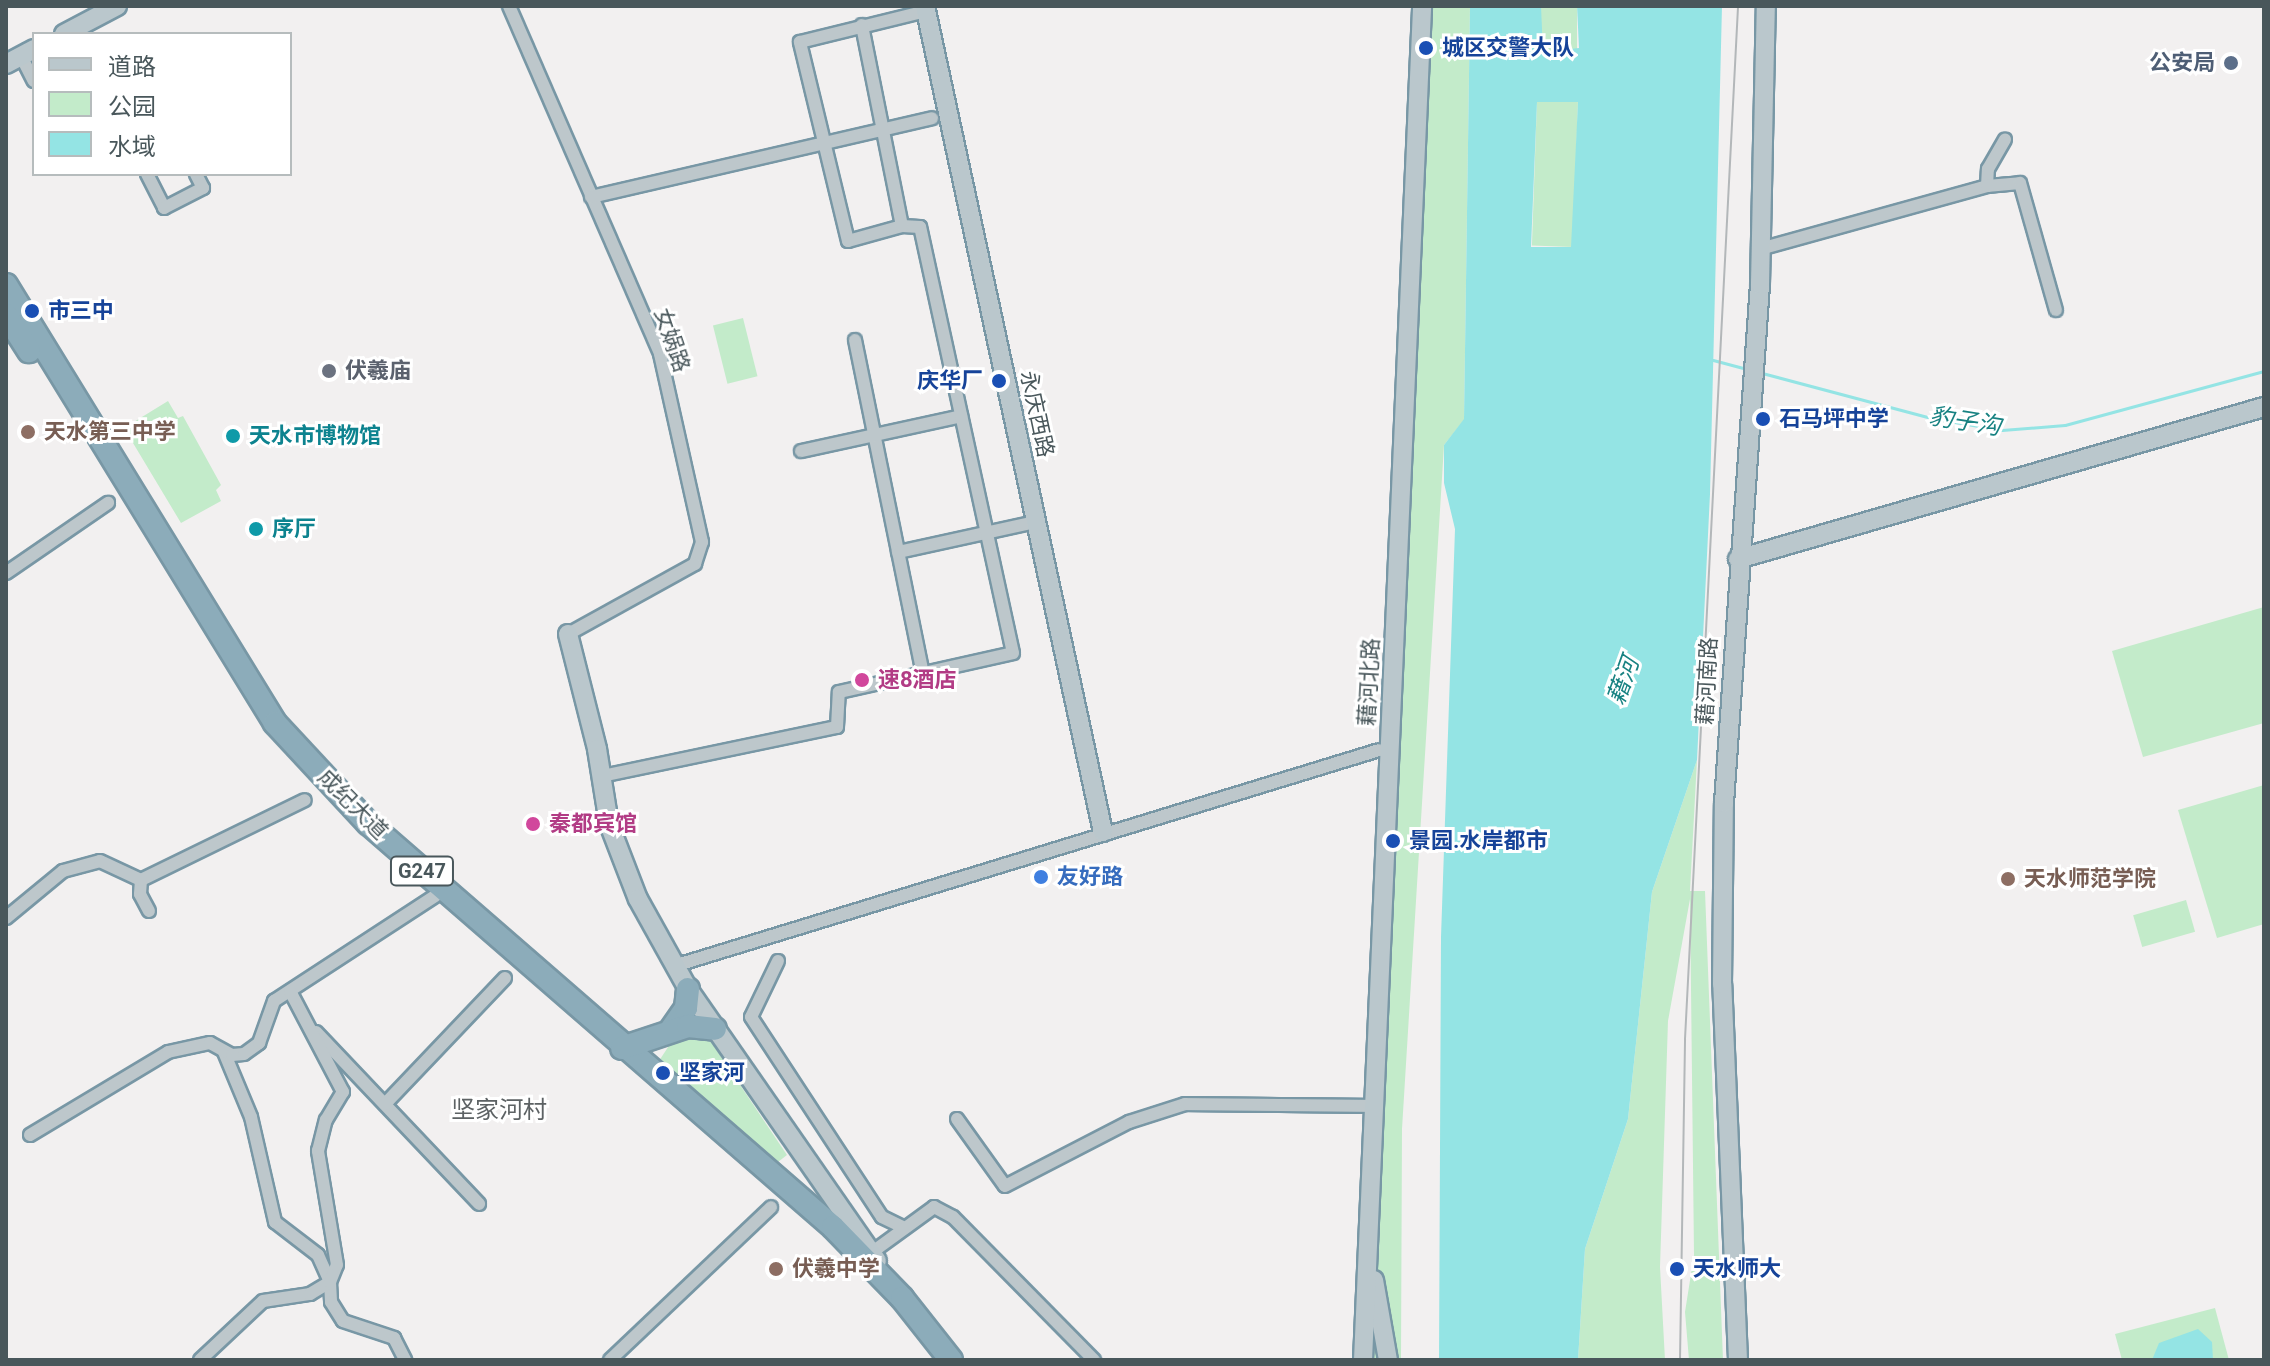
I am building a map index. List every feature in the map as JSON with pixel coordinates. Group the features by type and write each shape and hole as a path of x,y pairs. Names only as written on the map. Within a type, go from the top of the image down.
{"highway":[{"name":"成纪大道","path":"6,285 275,723 368,823 622,1048 833,1227 902,1298 951,1360"},
{"name":"成纪大道","path":"6,315 263,729 351,824 830,1240 919,1327 943,1360"},
{"path":"670,1031 686,1008 688,989"},
{"path":"622,1048 688,1026 715,1029"}],"main road":[{"path":"68,32 117,6"},
{"name":"藉河北路","path":"1369,1105 1379,750 1413,6"},
{"name":"藉河北路","path":"1353,1360 1363,1250 1422,6"},
{"name":"藉河南路","path":"1738,1360 1722,984 1724,803 1760,249 1766,6"},
{"name":"永庆西路","path":"925,9 1103,832"},
{"path":"1738,559 2264,407"},
{"path":"568,634 602,776 613,837 674,966 919,1327"},
{"path":"1363,1250 1388,1360"},
{"name":"藉河北路","path":"1363,1250 1366,1301 1363,1360"},
{"path":"1366,1301 1377,1360"}],"street":[{"name":"女娲路","path":"509,6 660,354 702,542 695,564 568,634"},
{"path":"602,776 837,727 839,692 1013,653 920,227 902,226 848,241 800,42 925,9"},
{"path":"862,25 902,226"},
{"path":"20,57 32,78"},
{"path":"591,197 932,118"},
{"path":"1987,186 1988,169 2005,139"},
{"path":"148,176 164,208 203,188 197,176"},
{"path":"1760,249 1987,186 2020,183 2056,310"},
{"path":"855,340 923,675"},
{"path":"801,451 961,416"},
{"path":"6,573 108,503"},
{"path":"898,552 1036,522"},
{"path":"674,966 1103,832 1379,750"},
{"path":"141,880 305,800"},
{"path":"6,918 63,871 100,861 141,880"},
{"path":"141,880 140,894 149,911"},
{"path":"30,1135 168,1052 210,1043 224,1052 244,1054 259,1043 274,1001 435,896"},
{"path":"778,961 751,1017 882,1217 905,1228"},
{"path":"385,1104 505,978"},
{"path":"200,1360 263,1301 310,1294 330,1282 337,1265 318,1151 326,1120 343,1092 290,991"},
{"path":"305,1020 479,1204"},
{"path":"224,1052 251,1117 275,1222 318,1255 330,1282 331,1302 343,1321 394,1338 405,1360"},
{"path":"957,1119 1005,1186 1129,1122 1185,1104 1369,1105"},
{"path":"610,1360 771,1207"},
{"path":"871,1253 934,1207 953,1217 1094,1360"}],"green space":[{"path":"1429,6 1470,6 1464,420 1444,445 1402,1129 1401,1360 1371,1360"},
{"path":"1541,6 1577,6 1577,53 1541,53"},
{"path":"1537,100 1578,101 1573,247 1532,245"},
{"path":"743,318 758,376 727,384 713,325"},
{"path":"168,401 178,418 183,416 221,485 216,490 221,501 181,523 124,428"},
{"path":"2264,607 2264,723 2143,757 2112,651"},
{"path":"1697,760 1690,891 1705,891 1723,1360 1689,1360 1685,1312 1694,1255 1690,899 1668,1021 1660,1267 1665,1360 1578,1360 1585,1249 1628,1119 1652,892"},
{"path":"2264,785 2264,924 2217,938 2178,810"},
{"path":"2186,900 2195,932 2142,947 2133,915"},
{"path":"686,1031 706,1034 787,1155 774,1165 657,1064 672,1041"},
{"path":"2215,1308 2229,1360 2122,1360 2115,1334"}],"water":[{"name":"藉河","path":"1470,6 1541,6 1543,52 1579,48 1577,6 1722,6 1710,494 1697,760 1652,892 1628,1119 1585,1249 1578,1360 1439,1360 1441,937 1455,529 1444,483 1444,445 1464,419","holes":["1537,102 1578,102 1571,247 1531,247"]},
{"path":"2198,1329 2212,1342 2213,1360 2152,1360 2159,1343"}],"waterway":[{"name":"豹子沟","path":"1713,360 1747,369"},
{"name":"豹子沟","path":"1762,373 1931,418 2002,430 2065,425 2264,371"}],"tram line":[{"path":"1680,1360 1685,1039 1738,6"}],"place":[{"name":"城区交警大队","path":"1426,48"},
{"name":"公安局","path":"2231,63"},
{"name":"市三中","path":"32,311"},
{"name":"伏羲庙","path":"329,371"},
{"name":"庆华厂","path":"999,381"},
{"name":"石马坪中学","path":"1763,419"},
{"name":"天水第三中学","path":"28,432"},
{"name":"天水市博物馆","path":"233,436"},
{"name":"序厅","path":"256,529"},
{"name":"速8酒店","path":"862,680"},
{"name":"秦都宾馆","path":"533,824"},
{"name":"景园.水岸都市","path":"1393,841"},
{"name":"友好路","path":"1041,877"},
{"name":"天水师范学院","path":"2008,879"},
{"name":"坚家河","path":"663,1073"},
{"name":"伏羲中学","path":"776,1269"},
{"name":"天水师大","path":"1677,1269"}],"district":[{"name":"坚家河村","path":"499,1111"}]}
